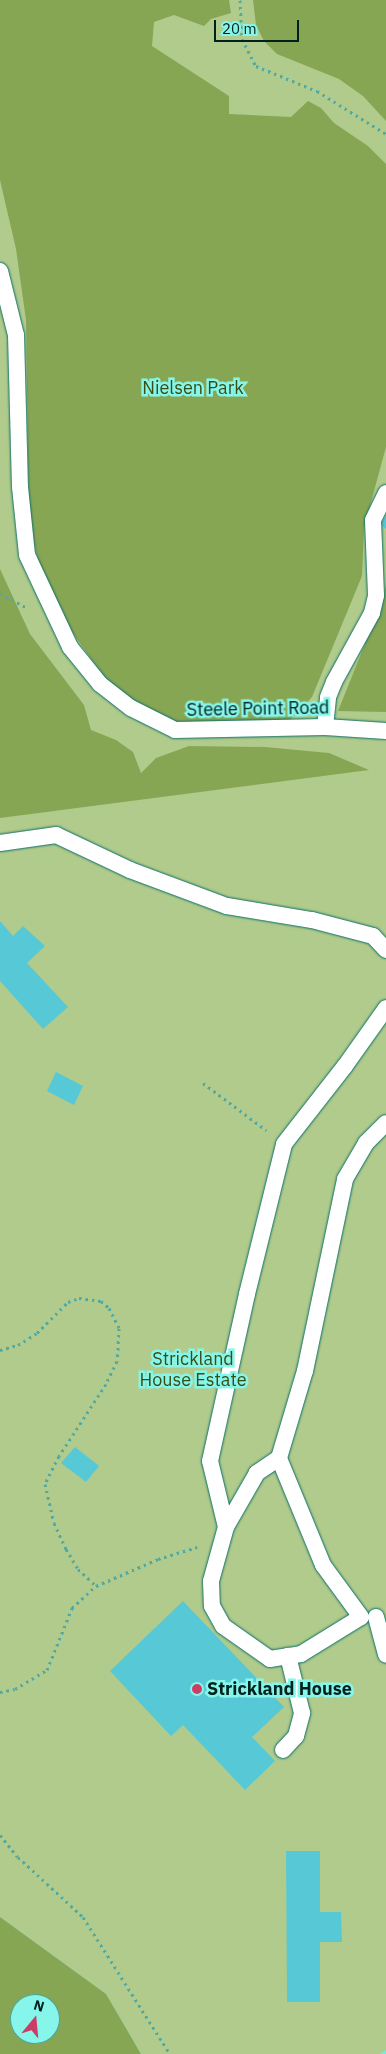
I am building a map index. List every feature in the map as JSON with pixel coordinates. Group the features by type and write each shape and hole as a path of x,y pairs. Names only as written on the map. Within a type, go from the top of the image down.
{"lane":[{"name":"Steele Point Road","path":"0,271 16,335 20,487 27,555 70,647 100,684 131,708 175,730 324,727 386,731"},
{"path":"324,727 328,697 334,682 372,613 376,595 373,520 386,493"},
{"path":"0,843 56,835 130,870 227,906 312,920 373,936 386,950"},
{"path":"226,1527 210,1461 247,1294 284,1144 345,1066 386,1008"},
{"path":"375,1617 300,1654 270,1659 223,1626 212,1606 211,1581 226,1527 257,1473 279,1458 306,1371 345,1179 366,1143 386,1123"},
{"path":"279,1458 323,1565 375,1617 386,1655"},
{"path":"283,1750 296,1736 302,1713 288,1656"}],"path":[{"path":"240,0 242,39 256,66 317,91 386,134"},
{"path":"203,1083 284,1144"},
{"path":"0,1350 18,1345 37,1333 68,1302 79,1298 101,1301 109,1308 118,1328 116,1361 106,1384 59,1456 45,1484 54,1522 66,1549 78,1569 96,1586"},
{"path":"0,1692 15,1689 47,1670 72,1608 96,1586 158,1559 209,1543 226,1527"},
{"path":"0,1835 18,1857 83,1917 170,2054"}],"green space":[{"name":"Strickland House Estate","path":"0,0 386,0 386,2050 380,2054 141,2054 106,1994 0,1917"},
{"name":"Nielsen Park","path":"0,0 229,0 231,13 211,19 204,26 174,15 154,22 152,46 229,96 229,114 291,117 308,101 321,108 334,123 368,146 386,164 386,447 364,528 362,576 312,697 290,720 180,725 143,709 111,686 72,632 41,571 29,523 26,320 16,249 0,180"},
{"path":"253,0 386,0 386,121 363,96 339,79 277,54 264,41 256,25"},
{"path":"0,569 30,634 84,705 91,730 116,740 133,752 141,773 156,758 189,746 265,747 329,753 369,770 0,818"},
{"path":"386,584 386,712 338,711 383,599"},
{"path":"0,1917 106,1994 141,2054 0,2054"}],"building":[{"path":"386,516 386,529 380,524"},
{"path":"0,921 13,936 23,926 45,946 27,963 68,1007 43,1029 0,981"},
{"path":"56,1072 83,1086 74,1105 47,1091"},
{"path":"75,1447 99,1466 86,1482 61,1463"},
{"name":"Strickland House","path":"183,1601 284,1707 252,1737 275,1761 245,1790 183,1725 171,1736 110,1671"},
{"path":"286,1851 320,1851 320,1912 341,1912 342,1942 320,1942 320,2002 287,2002"}],"place":[{"name":"Strickland House","path":"197,1689"}]}
